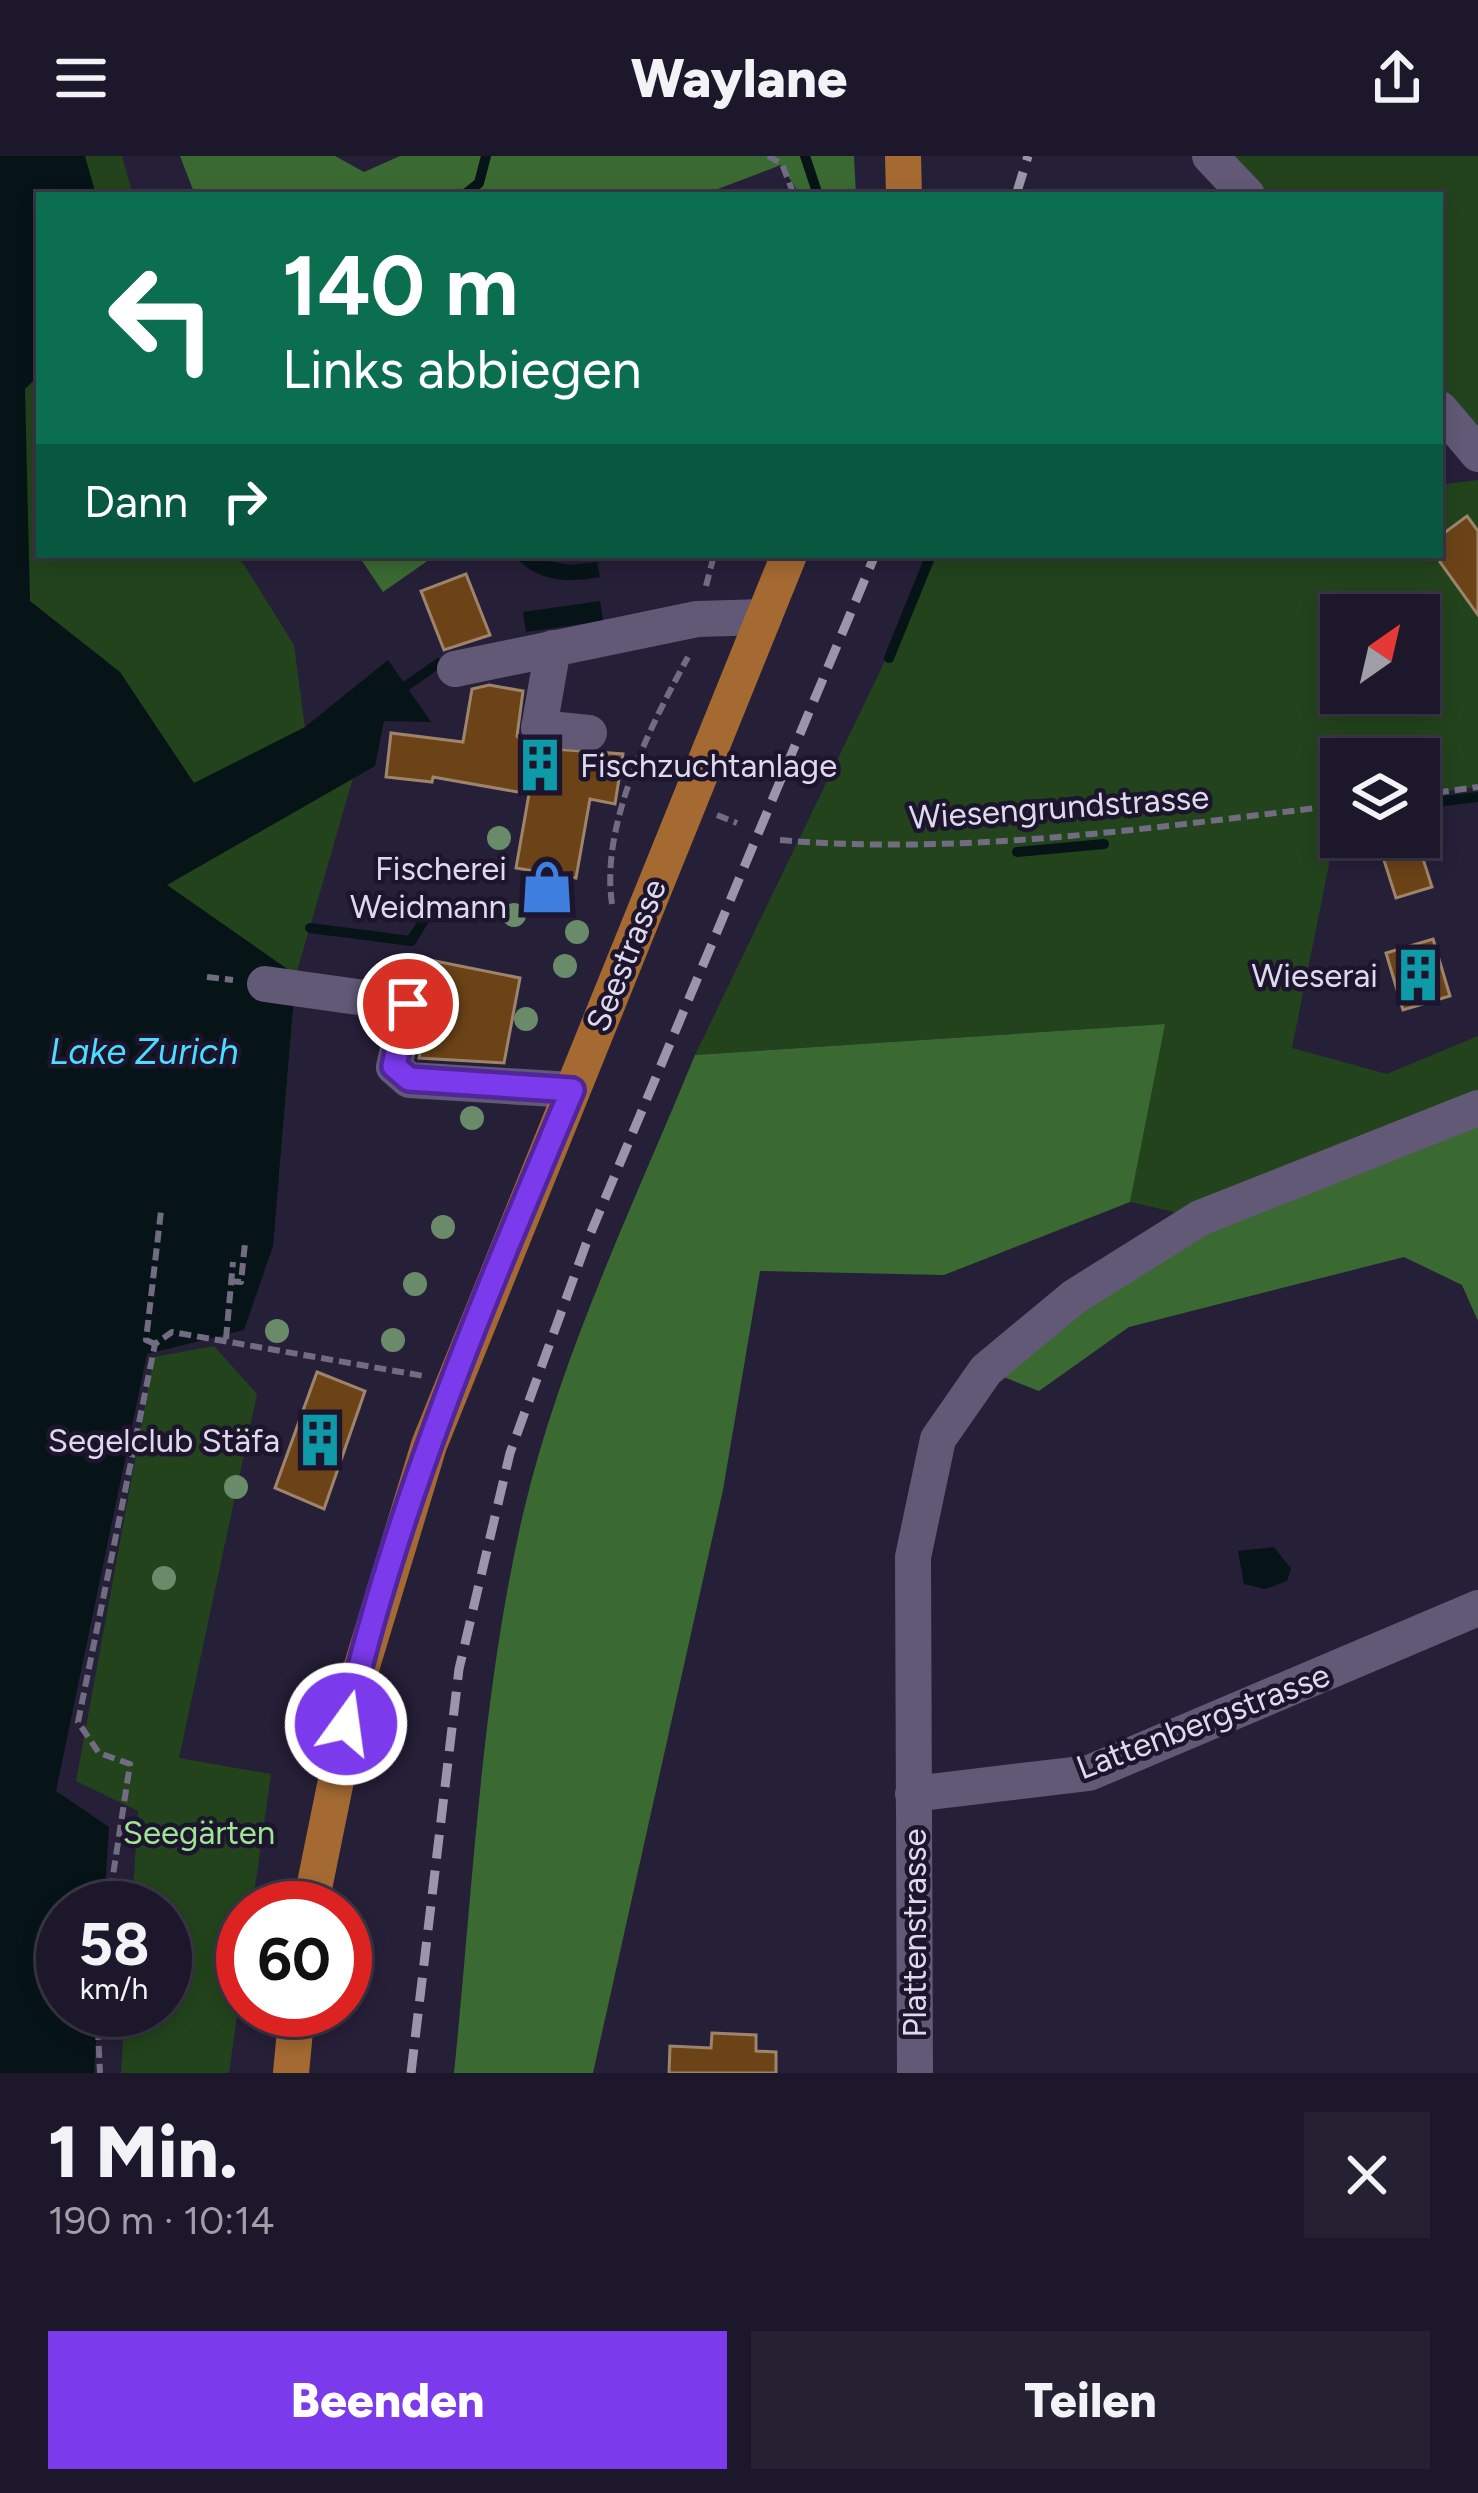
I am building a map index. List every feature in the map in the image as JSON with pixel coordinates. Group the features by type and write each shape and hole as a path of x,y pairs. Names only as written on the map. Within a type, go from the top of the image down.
{"main road":[{"path":"903,156 904,192"},
{"name":"Seestrasse","path":"316,1881 354,1692 397,1537 788,558"},
{"path":"291,2073 294,2037"}],"street":[{"path":"1210,156 1244,192"},
{"path":"1443,413 1478,454"},
{"path":"454,668 697,619 764,617"},
{"path":"553,648 539,728 589,734"},
{"path":"265,984 408,1004 394,1066 409,1079 572,1090"},
{"path":"913,1794 913,1557 938,1439 986,1370 1074,1297 1200,1218 1478,1108"},
{"name":"Lattenbergstrasse","path":"913,1794 1089,1772 1478,1608"},
{"name":"Plattenstrasse","path":"913,1794 915,2073"}],"path":[{"path":"767,156 782,164 793,192"},
{"path":"613,914 608,877 643,739 690,654 714,558"},
{"path":"1440,793 1478,788"},
{"name":"Wiesengrundstrasse","path":"781,840 839,845 1021,841 1320,807"},
{"path":"154,1344 146,1340 161,1211"},
{"path":"230,1281 242,1282 245,1243"},
{"path":"226,1339 233,1262"},
{"path":"112,1881 130,1764 99,1753 78,1722 154,1344 172,1332 429,1377"},
{"path":"117,1773 128,1774"},
{"path":"98,2037 100,2073"}],"green space":[{"path":"0,156 122,156 132,192 36,192 36,558 240,558 294,645 305,727 256,767 194,783 0,579"},
{"path":"180,156 335,156 364,172 400,156 854,156 856,192 798,192 781,165 710,192 194,192"},
{"path":"1210,156 1478,156 1478,454 1443,413 1443,192 1244,192"},
{"path":"1443,480 1446,484 1478,480 1478,787 1440,792 1440,738 1320,738 1320,858 1330,858 1292,1048 1387,1074 1478,1036 1478,1108 1200,1218 1130,1202 1164,1024 695,1055 935,558 1443,558"},
{"path":"360,558 432,558 383,592"},
{"path":"353,778 296,975 279,1179 166,885"},
{"path":"1165,1024 1130,1202 944,1275 760,1271 723,1490 593,2073 454,2073 488,1722 523,1514 578,1339 695,1055"},
{"path":"1478,1108 1478,1321 1462,1285 1404,1257 1129,1327 1039,1391 986,1370 1200,1218"},
{"name":"Seegärten","path":"214,1346 257,1394 179,1758 271,1774 256,1881 216,1881 216,2037 234,2037 229,2073 121,2073 123,2037 192,2037 192,1881 134,1881 138,1811 76,1781 154,1357"}],"water":[{"name":"Lake Zurich","path":"0,156 85,156 95,192 36,192 36,378 25,389 30,601 120,672 194,783 305,727 388,660 431,722 384,721 375,766 167,885 296,975 273,1246 244,1330 147,1354 56,1791 109,1827 106,1881 36,1881 36,2037 96,2037 94,2073 0,2073"},
{"path":"517,558 570,565 597,562 600,577 553,578"},
{"path":"600,601 603,621 526,632 523,612"},
{"path":"1274,1547 1291,1569 1287,1581 1265,1589 1244,1584 1238,1551"}],"building":[{"path":"1467,516 1478,531 1478,615 1440,562 1443,534"},
{"path":"466,574 490,635 444,650 421,591"},
{"name":"Fischzuchtanlage","path":"489,685 523,691 517,736 526,747 623,754 615,804 590,799 576,878 516,868 529,794 433,777 432,782 386,777 391,733 463,742 472,689"},
{"path":"1383,858 1423,858 1432,887 1396,898"},
{"name":"Wieserai","path":"1433,939 1450,996 1403,1010 1386,953"},
{"path":"430,960 520,978 504,1063 419,1058 430,1009 425,990"},
{"name":"Segelclub Stäfa","path":"317,1372 365,1391 324,1509 275,1488"},
{"path":"712,2033 756,2035 756,2051 776,2052 776,2073 669,2073 670,2046 711,2048"}],"waterway":[{"path":"468,192 479,183 486,156"},
{"path":"805,156 817,192"},
{"path":"889,658 930,558"},
{"path":"406,686 439,663"},
{"path":"1440,802 1478,797"},
{"path":"1017,852 1104,844"},
{"path":"310,928 411,941 426,917 465,917"}],"railway":[{"path":"1017,192 1028,156"},
{"path":"411,2073 459,1669 510,1453 586,1244 874,558"}],"place":[{"name":"Fischzuchtanlage","path":"540,765"},
{"name":"Fischerei Weidmann","path":"547,887"},
{"name":"Wieserai","path":"1418,975"},
{"name":"Segelclub Stäfa","path":"320,1440"}],"route":[{"path":"346,1724 397,1537 429,1445 572,1090 409,1079 394,1066 408,1004"}]}
